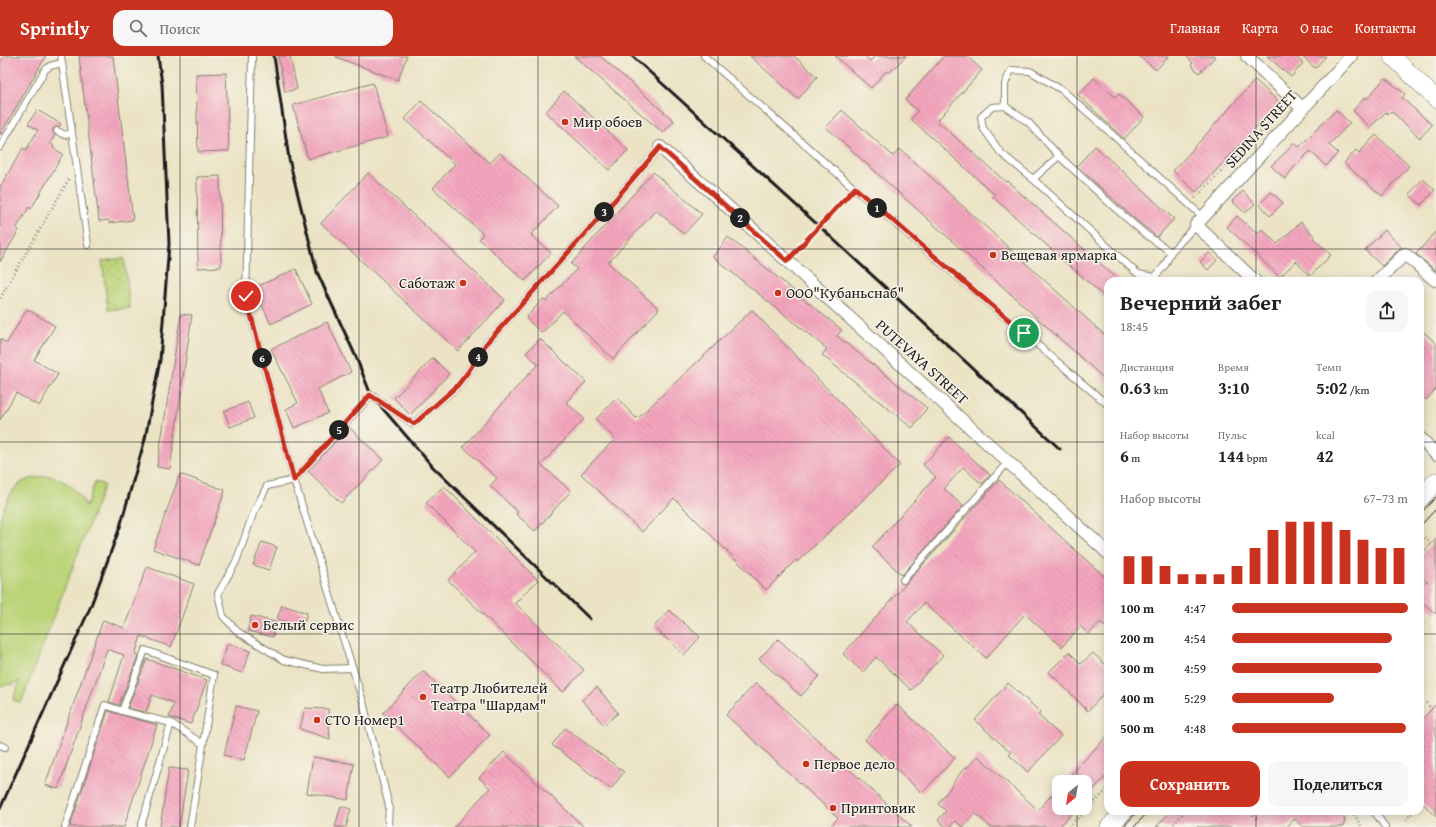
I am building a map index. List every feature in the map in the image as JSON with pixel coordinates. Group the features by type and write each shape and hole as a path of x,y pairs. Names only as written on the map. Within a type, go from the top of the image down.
{"main road":[{"path":"1392,56 1436,99"},
{"path":"1424,495 1436,482"},
{"path":"1108,827 1120,815"}],"street":[{"path":"1247,56 1302,108"},
{"name":"SEDINA STREET","path":"1199,221 1351,56"},
{"name":"PUTEVAYA STREET","path":"660,147 1104,549"},
{"path":"1199,221 1251,277"},
{"path":"1381,277 1405,254 1435,280"},
{"path":"1424,442 1436,454"}],"lane":[{"path":"61,56 88,245"},
{"path":"252,56 246,296 294,480 363,702 389,806 389,827"},
{"path":"704,56 1104,402"},
{"path":"0,147 45,70 50,66 62,63"},
{"path":"1005,106 1005,84 1012,70 1030,71 1062,90 1094,116 1190,204 1199,221 1171,252 1165,266 1155,277 1138,274 1001,152 983,128 981,117 992,107 1005,106 1029,123 1059,156 1116,209 1145,234 1171,252"},
{"path":"57,131 65,135 72,134"},
{"path":"353,668 323,669 284,660 238,632 222,616 218,593 236,562 253,514 267,486 294,480 370,395 414,424 457,386 486,344 608,208 660,147"},
{"path":"1033,179 1059,156"},
{"path":"903,580 1008,462"},
{"path":"122,711 145,650 214,675 190,827"},
{"path":"65,827 105,704 122,711 171,723 203,744"},
{"path":"141,827 171,723"},
{"path":"1377,815 1385,827"}],"path":[{"path":"1190,204 1293,99"},
{"path":"0,298 76,166"},
{"path":"787,261 855,188"},
{"path":"1425,538 1431,544"},
{"path":"1426,703 1432,709"},
{"path":"1069,827 1104,793"},
{"path":"1171,827 1182,815"},
{"path":"1253,815 1258,820"},
{"path":"1354,815 1362,827"},
{"path":"1406,820 1410,815"}],"green space":[{"path":"124,258 130,308 108,310 102,261"},
{"path":"49,476 67,483 76,491 86,507 95,482 104,485 21,703 13,700 20,681 13,684 0,686 0,518 8,499 16,487 29,479"}],"building":[{"path":"4,56 46,56 0,135 0,63"},
{"path":"79,56 113,56 133,220 109,223 109,220 99,221"},
{"path":"278,56 290,56 297,89 285,92"},
{"path":"336,56 407,56 398,80"},
{"path":"574,56 600,56 674,121 663,133"},
{"path":"750,56 794,56 817,77 798,99"},
{"path":"835,56 865,56 870,61 875,56 906,56 889,73 886,71 871,88"},
{"path":"944,56 967,56 982,70 937,121 1115,277 1104,277 1104,296 993,197 995,195 911,119 918,111 905,100"},
{"path":"1139,56 1169,56 1156,70"},
{"path":"1186,56 1216,56 1199,73 1191,65 1193,63"},
{"path":"1267,56 1295,56 1303,63 1291,77"},
{"path":"1302,56 1326,56 1315,68"},
{"path":"226,73 229,151 198,152 196,74"},
{"path":"1094,78 1115,97 1119,94 1144,117 1124,139 1078,95"},
{"path":"1385,78 1405,94 1402,98 1432,125 1420,138 1391,111 1388,114 1386,112 1370,127 1353,111 1365,97 1367,99"},
{"path":"1255,80 1279,102 1196,192 1173,171"},
{"path":"373,83 388,137 308,159 293,105"},
{"path":"564,91 628,150 609,170 546,112"},
{"path":"421,101 490,163 500,153 558,206 531,235 551,253 525,281 479,239 483,234 433,188 455,164 405,119"},
{"path":"37,110 61,124 59,127 53,129 55,135 50,143 54,146 53,148 63,154 31,209 29,207 16,229 19,230 0,262 0,187 23,148 26,150 38,130 28,124"},
{"name":"Вещевая ярмарка","path":"842,110 893,156 900,149 1104,334 1104,378 826,127"},
{"path":"1336,110 1350,123 1329,145 1338,153 1326,166 1310,151 1285,179 1271,166 1294,142 1299,147"},
{"path":"1376,135 1409,166 1382,196 1344,163 1356,150 1359,153"},
{"path":"1095,146 1174,219 1157,237 1077,166"},
{"path":"653,172 702,214 684,234 656,210 608,263 659,309 613,359 563,311 542,333 526,318 543,299 546,301 577,269 571,264"},
{"path":"368,173 505,300 458,351 321,223"},
{"path":"220,176 221,267 198,268 197,177"},
{"path":"1423,179 1435,190 1421,205 1409,194"},
{"path":"1243,191 1255,204 1245,213 1232,201"},
{"path":"1271,192 1283,203 1270,216 1260,204"},
{"path":"1237,216 1257,234 1262,229 1277,244 1301,222 1314,236 1313,238 1331,255 1310,276 1296,261 1280,277 1227,227"},
{"path":"1385,230 1401,247 1382,266 1365,250"},
{"path":"1436,231 1436,271 1416,254"},
{"path":"728,237 842,330 837,336 927,408 912,428 822,355 827,349 713,257"},
{"path":"1209,253 1217,260 1208,270 1200,262"},
{"path":"296,269 312,304 271,324 254,288"},
{"path":"27,309 55,326 34,360 58,374 39,406 16,393 0,420 0,339 7,343"},
{"path":"752,310 900,465 797,562 796,560 766,590 674,498 642,532 581,474 615,439 596,419 617,398 636,418 638,418"},
{"path":"181,314 192,315 170,469 157,467"},
{"path":"327,322 351,372 318,389 328,413 294,428 286,409 298,403 271,349"},
{"path":"1424,332 1436,343 1436,389 1426,400 1424,398"},
{"path":"540,339 586,382 566,402 584,419 541,465 571,491 535,531 516,514 518,512 490,486 497,478 463,447 538,364 526,353"},
{"path":"433,358 449,374 410,415 394,398"},
{"path":"248,402 254,418 230,427 224,411"},
{"path":"349,427 383,460 341,503 308,471"},
{"path":"949,437 990,475 982,484 963,467 944,489 963,506 902,575 872,547 936,477 923,465"},
{"path":"180,474 225,490 199,565 153,549"},
{"path":"999,480 1104,576 1104,626 1100,622 1089,634 1080,626 1062,647 1025,614 986,658 924,603 907,622 943,655 911,690 876,657 863,672 843,654"},
{"path":"444,486 538,580 515,603 584,670 563,692 448,580 475,552 426,503"},
{"path":"1436,539 1436,614 1424,604 1424,552"},
{"path":"262,542 277,547 269,570 253,565"},
{"path":"147,567 194,584 171,647 141,636 135,654 138,656 119,705 109,702 124,655 107,649 58,789 45,785 103,620 124,628"},
{"path":"282,605 307,613 303,627 277,619"},
{"path":"669,610 700,637 684,655 654,627"},
{"path":"251,616 276,622 273,637 248,631"},
{"path":"778,639 819,676 801,696 759,659"},
{"path":"228,643 250,651 242,673 220,665"},
{"path":"1069,652 1081,664 1093,653 1104,663 1104,693 1088,711 1049,672"},
{"path":"147,659 207,680 191,724 169,717 174,703 152,695 146,712 128,708"},
{"path":"423,671 490,735 450,777 383,713"},
{"path":"756,683 912,827 830,827 838,818 726,715"},
{"path":"1008,683 1040,712 1038,715 1061,736 1028,772 1009,755 1011,753 975,720"},
{"path":"597,687 618,713 604,725 582,700"},
{"path":"1436,704 1436,816 1424,805 1424,718"},
{"path":"897,705 955,758 922,793 865,740"},
{"path":"236,706 257,711 244,760 224,755"},
{"path":"305,708 328,709 330,739 300,729"},
{"path":"108,711 157,725 124,827 70,827"},
{"path":"565,728 624,772 611,789 552,745"},
{"path":"1104,739 1104,778 1092,791 1092,775 1071,775"},
{"path":"504,752 584,827 454,827 490,788 479,778"},
{"path":"978,756 1038,810 1052,795 1052,815 1070,815 1059,827 990,827 975,813 963,827 955,821 950,827 946,827 938,820 946,811 938,804 965,767 967,768"},
{"path":"313,757 354,764 348,800 307,793"},
{"path":"169,768 188,770 179,827 160,827"},
{"path":"341,806 351,809 346,827 335,827"},
{"path":"1167,815 1343,815 1345,821 1343,827 1303,827 1294,819 1287,827 1156,827"}],"tram line":[{"path":"1424,510 1436,497"},
{"path":"1424,522 1436,509"},
{"path":"1123,827 1134,815"},
{"path":"1134,827 1145,815"}],"railway":[{"path":"0,809 90,608 120,527 145,439 160,360 169,244 162,84 158,56"},
{"path":"274,56 289,159 317,272 356,357 371,395 433,467 590,619"},
{"path":"632,56 819,226 1060,449"}],"place":[{"name":"Мир обоев","path":"565,122"},
{"name":"Вещевая ярмарка","path":"993,255"},
{"name":"Саботаж","path":"463,283"},
{"name":"ООО\"Кубаньснаб\"","path":"778,293"},
{"name":"Белый сервис","path":"255,625"},
{"name":"Театр Любителей Театра \"Шардам\"","path":"423,697"},
{"name":"СТО Номер1","path":"317,720"},
{"name":"Первое дело","path":"806,764"},
{"name":"Принтовик","path":"833,808"}],"route":[{"path":"246,296 294,480 370,395 414,424 457,386 486,344 608,208 660,147 787,261 855,188 1024,333"}]}
